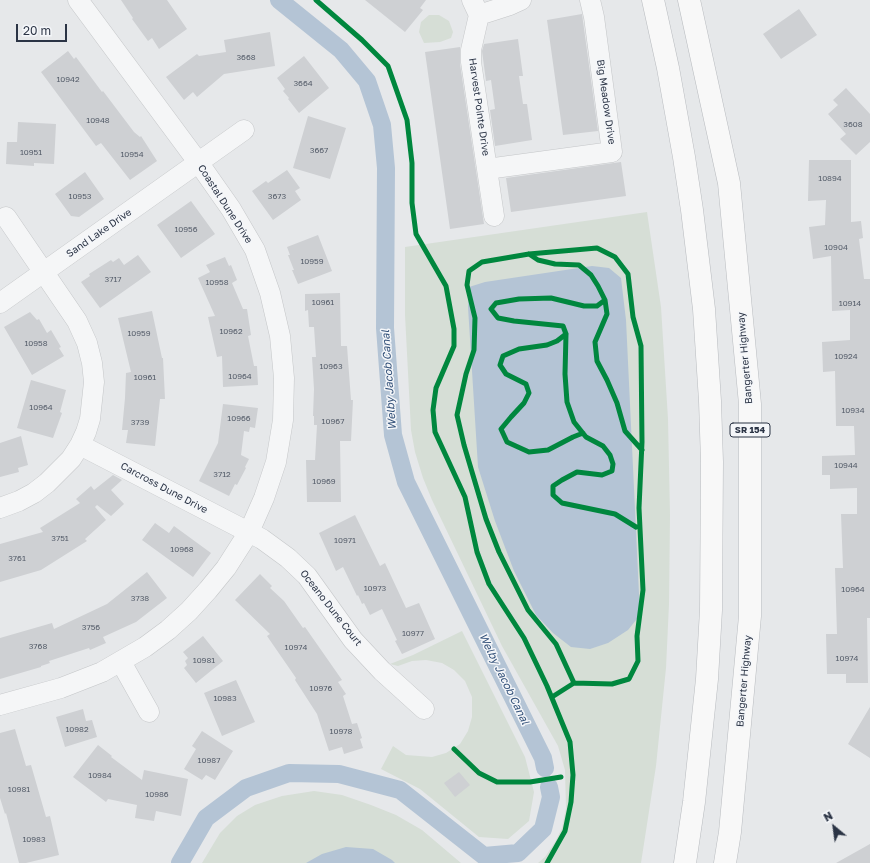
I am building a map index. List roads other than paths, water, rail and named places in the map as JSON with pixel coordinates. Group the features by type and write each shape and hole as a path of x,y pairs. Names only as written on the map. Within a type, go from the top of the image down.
{"highway":[{"path":"653,0 668,68 693,218 704,309 710,401 712,462 711,610 707,679 694,802 685,863"},
{"name":"Bangerter Highway","path":"689,0 728,183 750,404 750,616 730,832 725,863"}],"street":[{"name":"Coastal Dune Drive","path":"0,705 82,681 121,662 151,642 189,611 226,568 248,532 264,498 276,462 283,420 284,378 280,336 270,293 255,250 231,209 198,162 78,0"},
{"path":"475,8 510,5 521,0"},
{"name":"Big Meadow Drive","path":"487,169 612,152 594,17 590,0"},
{"name":"Harvest Pointe Drive","path":"475,8 471,55 494,216"},
{"name":"Sand Lake Drive","path":"0,303 244,130"},
{"path":"0,508 19,501 34,493 47,483 71,459 80,445 90,419 94,382 92,363 87,343 77,321 6,218"},
{"name":"Carcross Dune Drive","path":"80,445 248,532"},
{"name":"Oceano Dune Court","path":"248,532 276,548 298,567 315,587 353,640 382,671 424,709"},
{"path":"121,662 149,712"}],"water":[{"path":"592,266 609,268 621,278 626,320 640,615 628,630 608,643 590,649 571,647 553,633 536,615 514,571 495,521 478,467 468,307 469,287 485,282"},
{"path":"346,847 373,849 395,863 306,863 322,854"}],"waterway":[{"name":"Welby Jacob Canal","path":"279,0 341,50 367,81 382,125 386,168 385,328 393,435 406,482 543,758 545,768"},
{"name":"Welby Jacob Canal","path":"180,863 206,818 246,788 289,773 339,774 400,790 484,856 518,853 543,829 551,797 549,787"}]}
